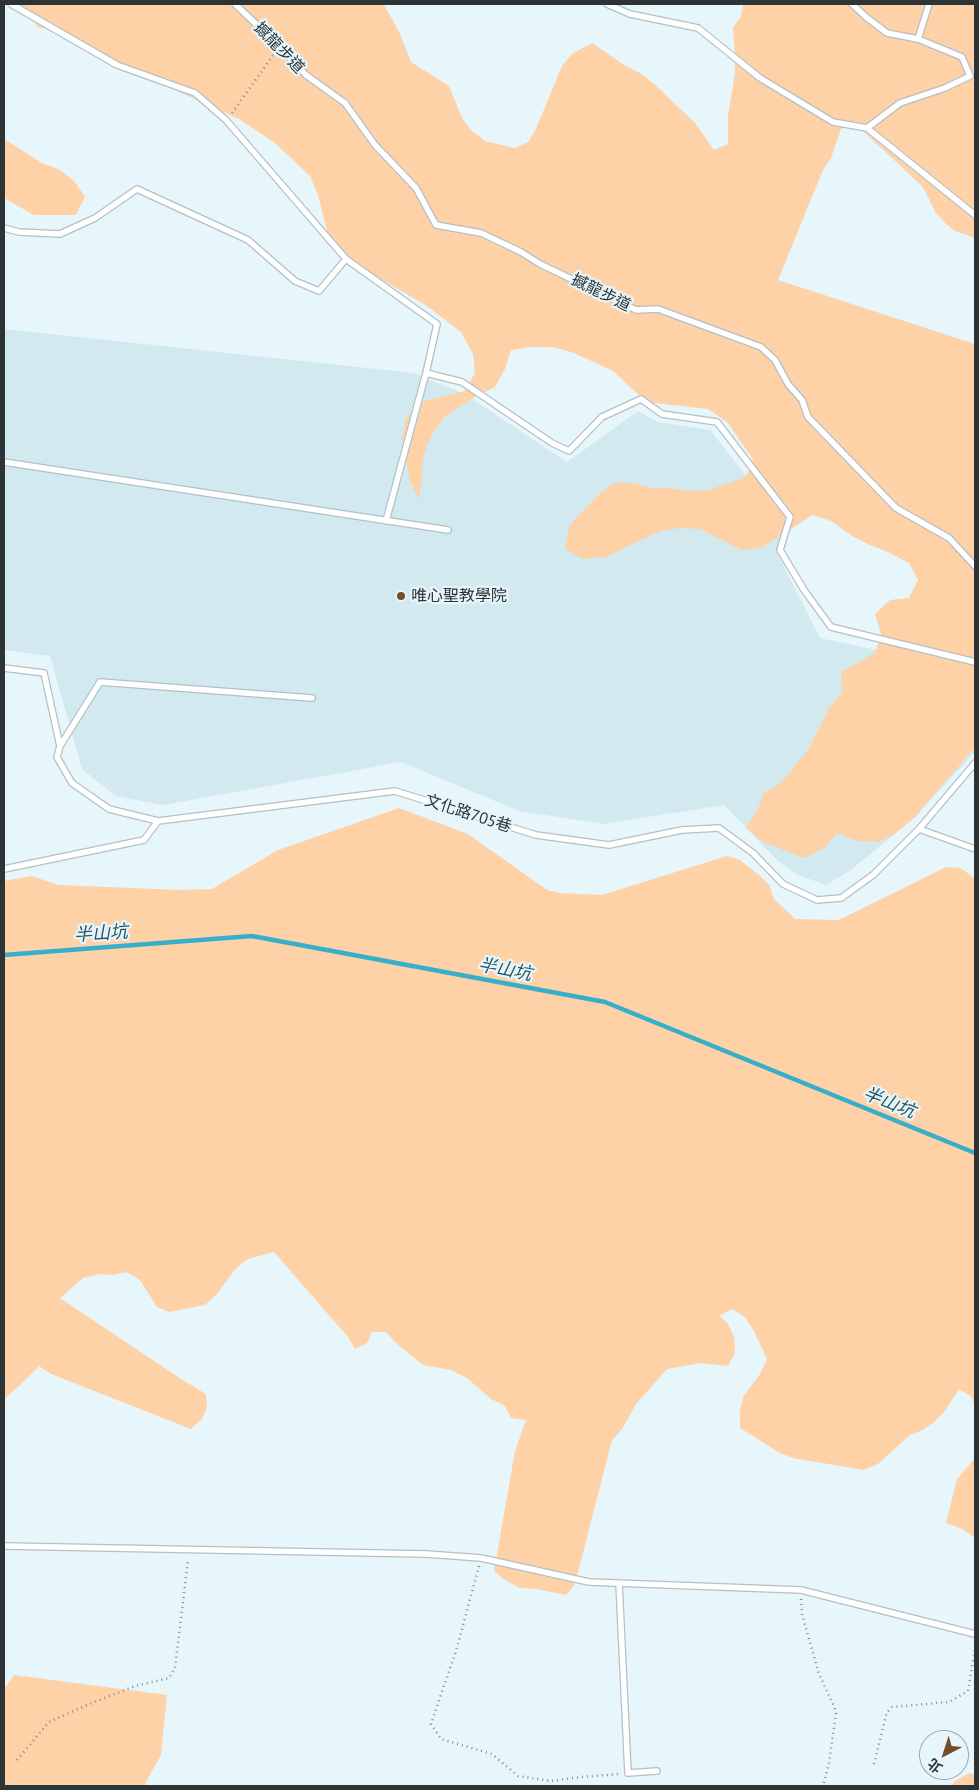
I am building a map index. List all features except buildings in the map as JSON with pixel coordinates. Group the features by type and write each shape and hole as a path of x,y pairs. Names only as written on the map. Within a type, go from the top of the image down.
{"lane":[{"path":"11,4 117,65 195,93 226,120 346,259 437,324 426,373 386,521"},
{"name":"撼龍步道","path":"235,4 306,75 345,103 375,145 416,188 436,225 481,232 540,264 636,310 658,309 761,347 775,360 788,384 802,400 808,417 896,508 949,538 975,566"},
{"path":"607,4 630,14 698,28 760,78 833,122 867,128 975,215"},
{"path":"852,4 887,33 918,39 962,57 970,76 945,88 900,103 867,128"},
{"path":"918,39 929,4"},
{"path":"4,228 19,232 60,234 95,218 137,189 248,240 295,281 319,291 346,259"},
{"path":"426,373 462,382 552,443 569,451 602,417 641,399 662,414 717,422 790,517 780,550 804,590 831,626 975,662"},
{"path":"4,462 448,530"},
{"name":"文化路705巷","path":"4,668 44,673 60,746 56,757 72,783 109,809 158,821 395,791 536,835 609,845 682,830 719,828 753,853 782,884 817,900 841,898 873,875 919,829 975,762"},
{"path":"60,746 100,682 312,698"},
{"path":"4,869 144,840 158,821"},
{"path":"919,829 975,849"},
{"path":"4,1546 426,1554 481,1558 589,1582 801,1590 975,1634"},
{"path":"618,1583 628,1773 657,1771"}],"path":[{"path":"226,120 280,47"},
{"path":"17,1760 50,1722 87,1704 135,1686 169,1678 175,1668 189,1551"},
{"path":"481,1558 456,1651 431,1724 441,1739 492,1754 518,1776 552,1781 581,1776 628,1773"},
{"path":"801,1590 802,1614 818,1674 836,1713 829,1763 823,1786"},
{"path":"874,1764 887,1712 892,1707 949,1702 968,1692 975,1649"}],"shaded area":[{"path":"22,4 384,4 400,34 411,62 449,86 462,118 472,131 485,141 515,148 528,142 535,131 562,66 572,54 592,43 653,83 695,123 714,150 728,144 728,116 735,73 733,28 741,16 743,4 975,4 975,238 955,231 945,223 936,213 923,187 864,132 856,121 841,129 831,158 823,170 778,280 975,344 975,747 914,818 896,833 879,842 857,841 837,833 823,849 804,858 763,842 746,828 757,811 764,793 781,783 808,750 829,708 842,693 841,672 875,653 881,634 875,614 890,600 909,598 918,580 909,563 852,536 831,521 813,515 761,548 742,550 700,529 680,528 660,531 606,557 583,559 565,549 569,526 597,496 614,483 634,483 651,488 690,491 709,490 746,477 753,459 727,422 708,409 646,402 613,371 574,353 553,347 511,350 505,369 495,387 445,416 432,434 424,454 419,500 410,481 402,438 406,419 421,402 465,391 475,373 473,354 461,332 427,306 343,257 329,239 318,195 310,176 275,143 239,119 57,32 38,27 23,9"},
{"path":"4,139 42,163 60,170 74,181 85,197 76,215 34,215 4,198"},
{"name":"唯心聖教學院","path":"4,329 414,373 466,395 567,462 638,411 658,422 710,430 781,520 778,555 820,638 975,671 975,752 914,818 851,870 826,885 798,875 776,859 724,805 603,824 519,811 401,762 163,805 116,796 82,769 50,656 4,650"},
{"path":"399,808 468,834 547,890 559,893 602,895 727,856 740,860 760,876 769,885 774,899 795,919 839,920 946,867 960,868 975,879 975,1408 972,1397 959,1389 944,1412 934,1422 923,1430 910,1435 878,1464 864,1470 793,1458 780,1453 740,1428 740,1411 743,1397 760,1374 767,1359 745,1317 732,1309 719,1316 728,1324 734,1337 735,1353 728,1366 700,1363 667,1369 637,1403 622,1429 612,1440 575,1584 566,1595 520,1588 505,1580 494,1571 515,1451 526,1420 511,1418 505,1406 491,1399 467,1378 451,1370 423,1365 398,1345 386,1332 372,1332 367,1343 355,1349 348,1337 274,1252 248,1259 236,1268 217,1294 205,1305 169,1312 157,1307 140,1280 126,1272 112,1275 99,1274 83,1278 60,1298 206,1394 207,1407 202,1419 191,1429 51,1374 39,1366 4,1399 4,881 32,876 58,885 181,890 212,889 278,850"},
{"path":"975,1458 975,1538 962,1529 946,1523 957,1479"},
{"path":"14,1675 167,1695 161,1755 145,1786 4,1786 4,1696 5,1688"},
{"path":"969,1773 975,1775 975,1786 950,1786 957,1780 969,1780"}],"waterway":[{"name":"半山坑","path":"4,955 252,936 605,1002 975,1153"}],"place":[{"name":"唯心聖教學院","path":"401,596"}]}
